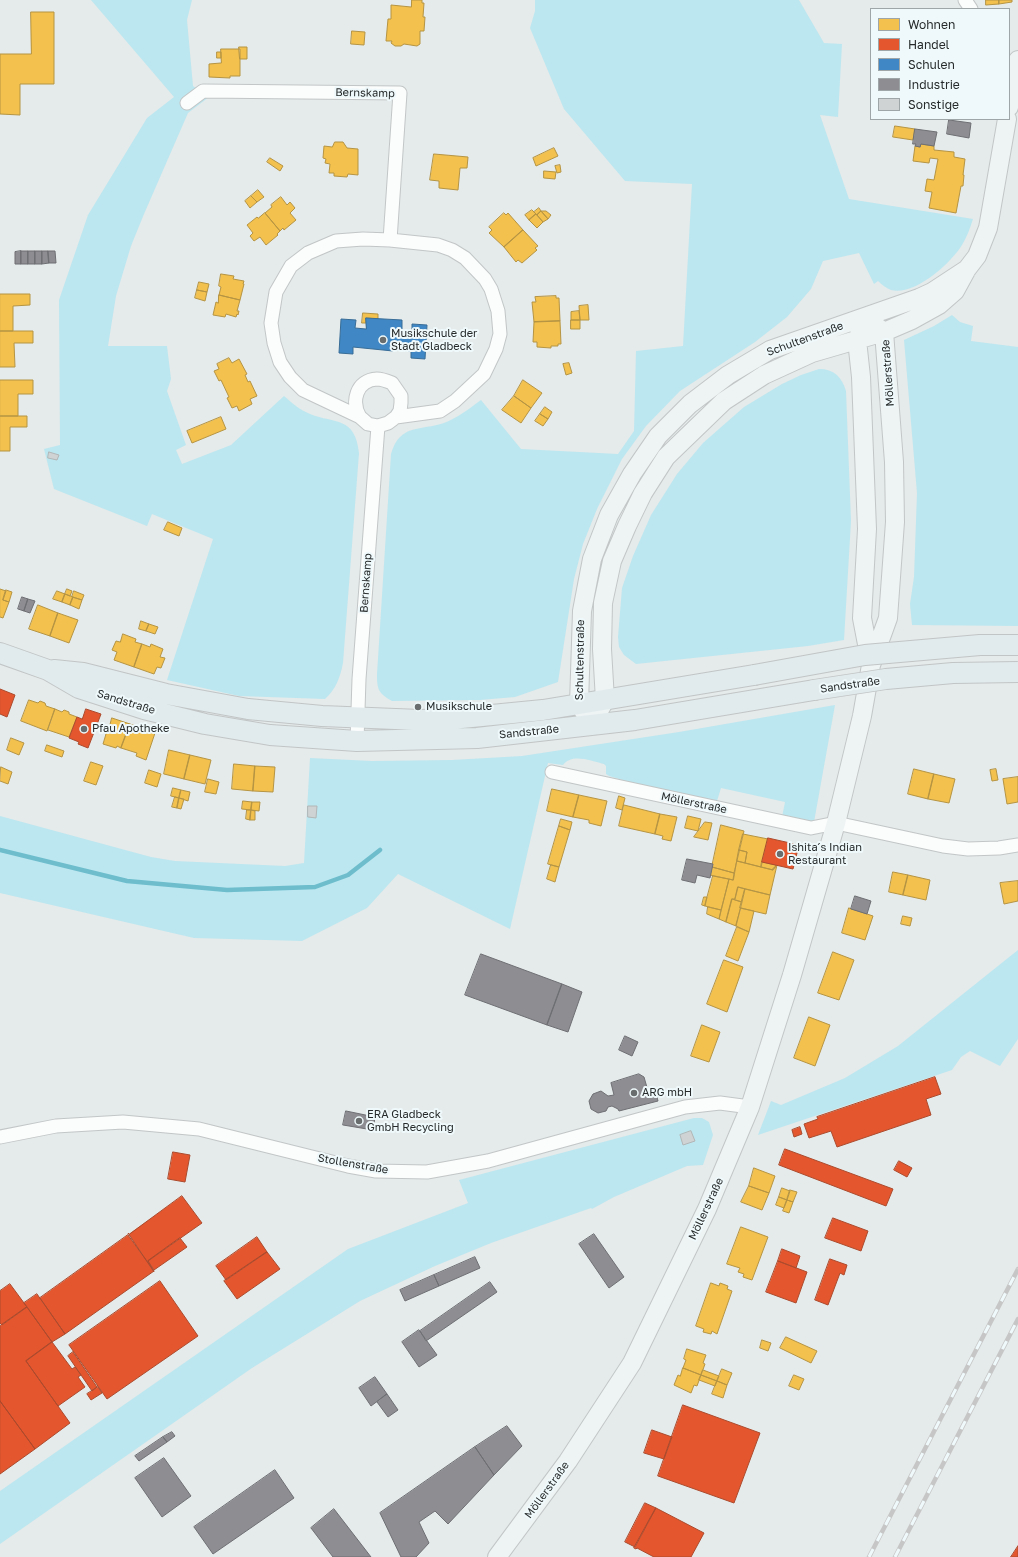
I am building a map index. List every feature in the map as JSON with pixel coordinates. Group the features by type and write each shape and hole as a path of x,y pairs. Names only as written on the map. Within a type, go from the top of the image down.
{"main road":[{"name":"Sandstraße","path":"48,670 83,673 166,694 248,709 358,718 420,720 450,719 543,710 865,655 980,645 1018,645"},
{"name":"Sandstraße","path":"0,653 48,670 79,688 144,709 206,724 270,734 357,741 478,738 635,720 886,679 953,673 1018,672"}],"street":[{"path":"1010,100 1015,62"},
{"name":"Bernskamp","path":"187,103 203,91 400,93 390,240"},
{"name":"Schultenstraße","path":"605,700 602,649 603,602 612,561 643,493 666,457 724,401 764,375 812,353 884,332 912,320 939,305 956,291 967,269 977,256 988,228 1007,120"},
{"path":"363,239 438,245 452,250 465,258 481,274 491,289 498,311 500,334 496,349 484,374 472,387 440,411 396,417 388,423 378,426 368,424 360,417 303,390 290,377 280,362 274,343 271,323 276,292 291,266 308,253 336,241 363,239"},
{"name":"Schultenstraße","path":"592,724 578,704 582,611 592,560 609,516 628,481 658,436 690,404 728,375 770,350 798,339 866,317 932,292 967,269"},
{"name":"Möllerstraße","path":"497,1557 568,1461 632,1363 707,1209 750,1107 792,975 836,823 862,716 871,665 888,618 895,522 894,462 884,332 866,317 857,340 861,377 867,529 862,618 871,665"},
{"path":"360,417 354,403 355,396 363,384 370,380 377,379 392,383 401,396 402,403 396,417"},
{"name":"Bernskamp","path":"357,741 359,679 378,426"},
{"path":"592,724 605,700"},
{"name":"Möllerstraße","path":"552,772 811,828 836,823 943,846 983,849 1018,845"},
{"name":"Stollenstraße","path":"0,1137 56,1126 123,1122 199,1130 348,1166 376,1171 426,1172 488,1161 685,1107 720,1103 750,1107"}],"shaded area":[{"path":"91,0 192,0 187,20 193,86 209,97 188,113 131,246 116,296 108,346 167,346 171,379 167,391 186,445 176,450 182,464 231,445 284,396 306,412 342,423 353,433 357,441 359,453 343,663 337,683 325,699 239,696 167,680 213,539 152,514 147,526 54,489 44,449 60,445 59,300 88,215 147,118 174,97"},
{"path":"535,0 799,0 824,43 842,44 838,117 820,115 849,199 973,219 964,242 950,260 941,269 911,288 900,291 891,290 878,281 874,284 859,253 823,261 811,289 787,317 755,342 680,391 646,426 622,459 597,509 583,544 574,579 558,682 515,697 480,700 392,701 384,696 379,690 377,674 391,454 400,437 412,430 449,421 481,400 521,449 618,454 634,431 636,351 683,346 692,184 625,181 564,109 530,28 535,11"},
{"path":"952,315 960,322 973,326 971,341 1018,347 1018,626 912,625 910,604 914,577 917,493 904,340 934,326"},
{"path":"819,369 829,370 837,375 846,391 851,521 844,640 808,646 636,664 624,655 619,647 618,637 622,588 633,556 651,515 677,474 703,443 744,407 782,384 801,375"},
{"path":"835,705 814,822 782,817 785,802 721,788 717,801 653,789 609,776 606,774 606,766 604,764 588,760 571,759 563,765 548,763 510,929 398,874 367,908 302,941 194,938 0,893 0,816 151,857 175,861 285,866 304,863 310,758 372,761 452,760 522,756 679,732"},
{"path":"1018,950 1018,1039 1000,1066 970,1051 961,1057 952,1070 758,1135 771,1101 781,1105 845,1078 898,1046"},
{"path":"694,1118 702,1118 709,1122 713,1135 703,1165 687,1166 614,1197 592,1209 591,1208 491,1243 435,1266 360,1301 252,1368 0,1544 0,1491 348,1249 468,1203 459,1180"}],"building: Wohnen":[{"path":"412,0 422,0 422,3 424,3 424,31 420,31 420,44 417,46 404,44 401,46 395,46 391,43 392,41 386,41 388,19 391,19 391,5 411,7"},
{"path":"986,0 999,0 999,4 986,5"},
{"path":"999,0 1012,0 1012,2 999,4"},
{"path":"31,12 54,12 54,84 20,84 20,115 0,114 0,54 31,54"},
{"path":"352,31 365,32 364,45 351,44"},
{"path":"239,47 247,47 247,59 240,59"},
{"path":"221,49 240,49 240,76 230,76 230,78 209,77 209,64 221,63"},
{"path":"217,52 221,52 221,58 217,58"},
{"path":"895,126 915,129 913,140 893,137"},
{"path":"335,142 343,142 347,148 358,149 358,175 348,174 347,177 334,176 334,173 329,173 330,164 325,163 326,159 323,158 324,146 332,147"},
{"path":"921,144 934,146 934,150 954,152 954,157 965,159 963,186 961,186 956,213 929,208 932,192 925,191 927,179 934,180 938,159 930,158 929,163 913,161 915,146 920,147"},
{"path":"554,148 558,156 536,166 533,158"},
{"path":"434,154 468,157 467,168 460,168 458,190 439,188 439,181 430,180"},
{"path":"270,158 283,166 280,171 267,162"},
{"path":"560,165 561,172 557,173 555,166"},
{"path":"544,171 556,172 555,179 544,178"},
{"path":"258,190 264,197 257,202 251,196"},
{"path":"251,196 257,202 250,208 245,201"},
{"path":"281,197 287,205 290,202 295,208 290,213 296,220 284,230 283,228 280,231 265,213 272,207 271,205"},
{"path":"539,208 541,211 537,215 534,212"},
{"path":"532,210 536,214 529,220 525,215"},
{"path":"541,211 546,211 551,215 548,219"},
{"path":"541,211 548,219 543,222 537,215"},
{"path":"265,213 280,231 277,234 278,235 266,245 260,237 254,241 250,236 253,233 247,225"},
{"path":"504,213 506,215 508,213 523,230 504,247 489,233 492,230 489,227"},
{"path":"536,214 543,222 537,228 529,220"},
{"path":"523,230 538,246 535,248 537,250 522,263 518,260 516,262 504,247"},
{"path":"221,274 234,276 233,279 244,281 240,300 219,295 221,287 219,286"},
{"path":"199,282 209,284 207,292 197,290"},
{"path":"197,290 207,292 205,301 195,298"},
{"path":"0,294 30,294 30,305 13,306 13,331 0,331"},
{"path":"219,295 240,300 237,311 239,311 236,317 226,314 225,317 213,315 216,302 218,303"},
{"path":"556,296 556,298 559,298 560,321 534,322 532,302 536,302 535,297"},
{"path":"588,305 589,320 580,320 579,306"},
{"path":"579,311 580,320 571,320 571,312"},
{"path":"363,313 378,314 378,319 366,318 366,323 362,323"},
{"path":"571,320 580,320 580,329 571,329"},
{"path":"560,321 561,344 558,344 558,346 551,346 551,348 537,347 537,342 533,342 534,322"},
{"path":"0,331 33,331 33,343 14,343 15,367 0,367"},
{"path":"229,358 232,363 239,359 247,374 245,375 248,382 250,381 257,396 250,399 252,404 239,411 237,406 232,408 227,398 229,397 221,380 219,381 214,371 219,369 217,364"},
{"path":"569,363 572,373 566,375 563,364"},
{"path":"0,380 33,380 33,394 18,394 18,416 0,416"},
{"path":"523,380 542,393 531,408 514,396"},
{"path":"514,396 531,408 521,423 502,410"},
{"path":"545,407 552,412 548,419 540,414"},
{"path":"540,414 548,419 543,426 535,421"},
{"path":"0,416 27,416 27,427 10,427 10,451 0,451"},
{"path":"221,417 226,429 192,443 187,431"},
{"path":"168,522 182,528 179,536 164,530"},
{"path":"0,589 6,591 3,600 9,602 3,618 0,617"},
{"path":"67,589 72,591 70,596 65,594"},
{"path":"6,590 12,592 9,602 3,600"},
{"path":"57,591 65,594 62,602 53,599"},
{"path":"74,591 84,595 82,600 72,597"},
{"path":"65,594 73,597 70,605 62,602"},
{"path":"73,597 82,600 79,609 70,605"},
{"path":"38,605 58,613 50,636 29,629"},
{"path":"58,613 78,620 69,643 50,636"},
{"path":"141,621 149,624 146,631 139,629"},
{"path":"149,624 158,627 155,634 146,631"},
{"path":"123,634 136,639 135,642 142,644 134,667 114,660 117,652 112,650 116,641 120,642"},
{"path":"142,644 150,647 151,644 163,649 160,657 165,658 161,668 157,667 154,674 134,667"},
{"path":"29,700 38,703 40,701 45,703 46,706 55,709 47,731 21,721"},
{"path":"55,709 62,712 64,710 77,717 69,737 48,730"},
{"path":"112,718 130,724 121,748 103,744 106,734 104,733 106,726 109,727"},
{"path":"130,724 155,733 146,760 136,756 137,753 121,748"},
{"path":"11,738 24,743 19,755 7,750"},
{"path":"47,745 64,751 62,757 45,751"},
{"path":"169,750 190,755 184,779 164,774"},
{"path":"190,755 211,760 205,784 184,779"},
{"path":"91,762 103,766 96,785 84,781"},
{"path":"234,764 255,766 253,791 232,789"},
{"path":"255,766 275,767 273,792 253,791"},
{"path":"1,767 12,772 8,784 0,781"},
{"path":"914,769 934,774 928,799 908,794"},
{"path":"996,769 998,780 992,781 990,770"},
{"path":"149,770 161,774 157,787 145,783"},
{"path":"934,774 955,779 949,803 928,799"},
{"path":"1018,777 1018,802 1007,804 1003,779"},
{"path":"208,779 219,782 216,794 205,792"},
{"path":"173,788 181,790 179,798 171,796"},
{"path":"552,789 579,795 573,817 547,811"},
{"path":"181,790 190,792 188,801 179,798"},
{"path":"579,795 607,801 601,826 589,823 589,820 573,817"},
{"path":"619,796 625,798 622,810 616,808"},
{"path":"175,797 179,798 177,808 172,807"},
{"path":"179,798 184,799 181,809 177,808"},
{"path":"243,801 252,802 251,810 242,809"},
{"path":"252,802 260,802 259,811 251,810"},
{"path":"624,805 660,814 655,834 619,826"},
{"path":"247,810 251,810 250,820 246,819"},
{"path":"251,810 255,811 255,820 250,820"},
{"path":"660,814 677,817 671,841 662,839 663,836 655,834"},
{"path":"688,816 701,819 698,831 685,828"},
{"path":"561,819 572,822 570,830 559,826"},
{"path":"705,822 712,823 708,840 694,837"},
{"path":"721,825 744,831 734,873 712,867"},
{"path":"559,826 570,830 559,867 548,864"},
{"path":"743,834 768,839 761,867 745,863 747,852 739,850"},
{"path":"739,850 747,852 745,863 737,861"},
{"path":"737,861 773,870 777,865 770,895 738,887 735,899 732,899 726,922 719,919 729,879 733,880"},
{"path":"762,862 776,865 775,868 773,868 773,870 761,867"},
{"path":"551,865 559,867 555,882 547,879"},
{"path":"712,867 734,873 733,880 710,875"},
{"path":"893,872 908,875 903,895 889,892"},
{"path":"908,875 930,880 926,900 903,895"},
{"path":"713,876 729,879 721,910 705,906"},
{"path":"1018,881 1018,901 1004,904 1000,883"},
{"path":"738,887 745,889 742,902 735,900"},
{"path":"745,889 770,895 766,914 740,908"},
{"path":"704,897 707,897 705,906 702,905"},
{"path":"732,899 742,902 736,926 726,922"},
{"path":"708,907 721,910 719,919 707,914"},
{"path":"741,908 754,911 749,932 736,926"},
{"path":"849,908 873,916 865,940 842,933"},
{"path":"903,916 912,918 910,926 901,924"},
{"path":"737,927 749,932 738,961 726,956"},
{"path":"833,952 854,960 839,1000 818,993"},
{"path":"724,960 743,967 727,1012 707,1004"},
{"path":"809,1017 830,1025 815,1066 794,1058"},
{"path":"702,1025 720,1032 709,1062 691,1056"},
{"path":"754,1168 775,1176 769,1193 749,1186"},
{"path":"749,1186 769,1193 762,1210 741,1202"},
{"path":"782,1188 790,1191 787,1200 779,1197"},
{"path":"790,1190 797,1192 793,1202 787,1200"},
{"path":"779,1197 787,1200 784,1208 776,1205"},
{"path":"787,1200 793,1202 789,1213 783,1211"},
{"path":"741,1227 768,1237 752,1280 743,1277 744,1274 738,1272 740,1268 727,1264"},
{"path":"711,1283 719,1286 720,1283 728,1286 727,1289 732,1291 717,1334 712,1331 711,1334 703,1332 704,1329 696,1326"},
{"path":"786,1337 817,1351 811,1363 780,1348"},
{"path":"762,1340 771,1343 768,1351 760,1348"},
{"path":"687,1349 706,1355 703,1363 705,1364 701,1375 683,1368 686,1360 684,1359"},
{"path":"683,1368 701,1375 697,1386 694,1385 691,1393 674,1385"},
{"path":"722,1369 732,1373 727,1385 717,1381"},
{"path":"703,1370 719,1376 717,1381 701,1375"},
{"path":"701,1375 717,1381 715,1386 699,1380"},
{"path":"794,1375 804,1379 799,1390 789,1386"},
{"path":"717,1381 727,1385 723,1398 712,1394"}],"building: Handel":[{"path":"0,689 15,695 7,717 0,714"},
{"name":"Pfau Apotheke","path":"86,709 101,714 88,748 69,738 77,717 82,719"},
{"name":"Ishita´s Indian Restaurant","path":"768,838 799,845 793,869 762,862"},
{"path":"935,1077 941,1094 926,1099 931,1115 837,1147 831,1131 809,1138 804,1124 818,1119 817,1117"},
{"path":"800,1127 802,1134 794,1137 792,1130"},
{"path":"785,1149 893,1189 886,1206 779,1165"},
{"path":"173,1152 190,1155 185,1182 168,1179"},
{"path":"899,1161 912,1168 907,1177 894,1170"},
{"path":"182,1196 202,1223 148,1261 154,1272 128,1233 129,1234"},
{"path":"833,1218 868,1231 861,1251 825,1238"},
{"path":"128,1235 154,1271 65,1334 40,1298"},
{"path":"257,1237 267,1252 226,1280 216,1266"},
{"path":"180,1238 187,1247 154,1270 148,1261"},
{"path":"782,1249 800,1256 796,1268 778,1261"},
{"path":"267,1252 280,1269 237,1299 224,1281"},
{"path":"830,1259 847,1265 844,1275 840,1273 828,1305 815,1300"},
{"path":"778,1261 807,1272 796,1303 766,1292"},
{"path":"160,1281 198,1336 107,1399 69,1345"},
{"path":"10,1284 27,1307 2,1325 0,1323 0,1291"},
{"path":"37,1294 65,1334 52,1342 24,1303"},
{"path":"27,1307 52,1342 26,1361 70,1423 35,1449 0,1401 0,1326"},
{"path":"52,1342 72,1369 75,1367 81,1375 78,1377 85,1387 58,1406 26,1361"},
{"path":"73,1352 97,1387 92,1391 68,1356"},
{"path":"98,1387 102,1393 91,1400 87,1394"},
{"path":"0,1401 35,1449 0,1474"},
{"path":"683,1405 760,1433 734,1503 658,1476"},
{"path":"652,1430 672,1437 664,1459 644,1453"},
{"path":"645,1503 656,1508 635,1547 625,1542"},
{"path":"656,1508 704,1533 691,1557 654,1557 637,1548 634,1548"},
{"path":"1018,1546 1018,1557 1011,1557"}],"building: Schulen":[{"name":"Musikschule der Stadt Gladbeck","path":"366,318 402,320 402,332 412,332 412,324 427,325 425,359 411,358 411,351 393,351 353,347 353,354 339,353 341,319 356,320 355,328 366,329"}],"building: Industrie":[{"path":"949,120 971,123 969,138 947,134"},
{"path":"915,129 937,132 934,146 921,144 920,147 915,146 916,144 913,144"},
{"path":"21,251 28,251 28,264 21,264"},
{"path":"21,251 21,264 15,264 15,252"},
{"path":"28,251 35,251 35,264 28,264"},
{"path":"35,251 42,251 42,264 35,264"},
{"path":"42,251 48,251 49,263 42,264"},
{"path":"48,251 55,251 56,263 49,263"},
{"path":"22,597 28,599 24,611 18,609"},
{"path":"28,599 35,601 30,613 24,611"},
{"path":"687,859 713,864 710,878 697,875 695,883 682,880"},
{"path":"855,896 871,901 867,914 851,909"},
{"path":"481,954 562,984 547,1025 465,995"},
{"path":"562,984 582,992 568,1032 547,1025"},
{"path":"625,1036 638,1042 632,1056 619,1050"},
{"name":"ARG mbH","path":"639,1074 644,1077 648,1091 655,1089 658,1101 619,1111 612,1106 608,1107 606,1111 598,1113 591,1109 589,1101 593,1094 601,1091 608,1096 614,1095 611,1083"},
{"name":"ERA Gladbeck GmbH Recycling","path":"346,1111 375,1117 373,1130 343,1125"},
{"path":"594,1234 624,1277 609,1288 579,1244"},
{"path":"475,1257 480,1268 439,1286 434,1275"},
{"path":"434,1275 439,1286 405,1301 400,1290"},
{"path":"490,1282 497,1292 426,1341 420,1331"},
{"path":"419,1330 437,1355 419,1367 402,1342"},
{"path":"375,1377 387,1394 371,1406 359,1388"},
{"path":"387,1394 398,1410 388,1417 377,1402"},
{"path":"507,1426 522,1446 494,1475 475,1447"},
{"path":"172,1432 175,1436 167,1442 163,1437"},
{"path":"163,1437 167,1442 139,1461 135,1456"},
{"path":"475,1447 494,1475 448,1524 435,1511 419,1522 429,1543 416,1557 401,1557 380,1513"},
{"path":"164,1458 191,1496 162,1517 135,1478"},
{"path":"275,1470 294,1498 213,1554 194,1527"},
{"path":"334,1509 371,1557 333,1557 311,1528"}],"building: Sonstige":[{"path":"49,452 59,455 57,460 48,458"},
{"path":"308,806 317,806 316,818 308,817"},
{"path":"691,1131 695,1141 683,1145 680,1135"}],"waterway":[{"path":"0,850 127,881 227,890 315,887 348,875 380,850"}],"railway":[{"path":"869,1557 1018,1269"},
{"path":"895,1557 1018,1319"}],"place":[{"name":"Musikschule der Stadt Gladbeck","path":"383,340"},
{"name":"Musikschule","path":"418,707"},
{"name":"Pfau Apotheke","path":"84,729"},
{"name":"Ishita´s Indian Restaurant","path":"780,854"},
{"name":"ARG mbH","path":"634,1093"},
{"name":"ERA Gladbeck GmbH Recycling","path":"359,1121"}]}
